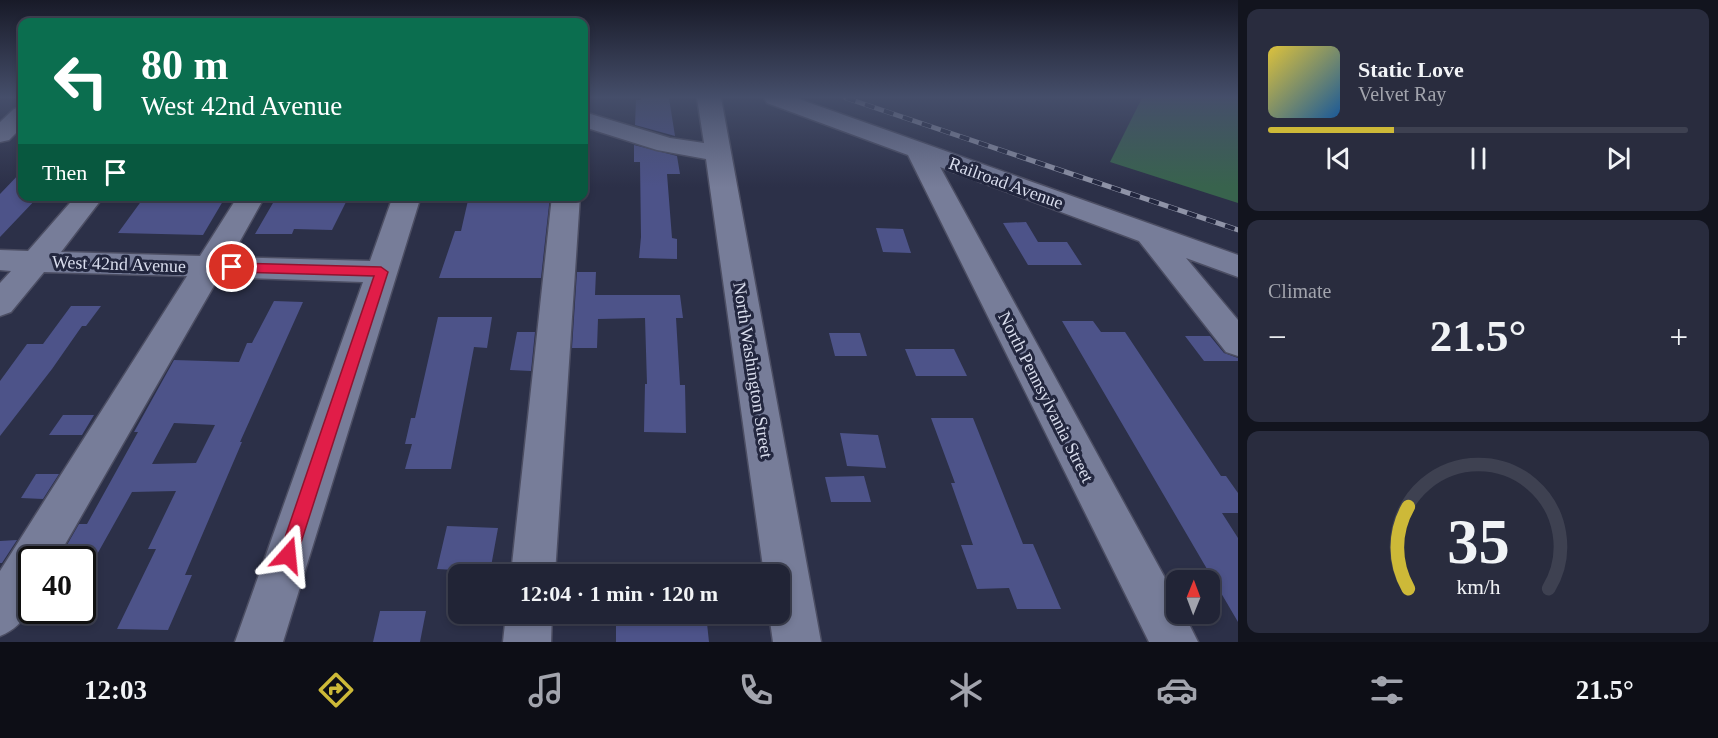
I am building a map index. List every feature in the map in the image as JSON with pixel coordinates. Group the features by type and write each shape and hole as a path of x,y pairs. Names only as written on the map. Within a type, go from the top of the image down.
{"street":[{"path":"614,128 666,145 718,153"},
{"name":"North Washington Street","path":"714,128 797,642"},
{"name":"Railroad Avenue","path":"855,128 1238,266"},
{"name":"North Pennsylvania Street","path":"919,152 1174,642"},
{"path":"0,304 87,201"},
{"path":"0,613 249,201"},
{"path":"259,642 405,201"},
{"path":"534,564 566,201"},
{"path":"1150,235 1238,344"},
{"name":"West 42nd Avenue","path":"0,260 381,272"},
{"path":"527,642 528,624"}],"green space":[{"path":"1127,128 1238,128 1238,203 1110,162"}],"building":[{"path":"646,128 674,128 675,136"},
{"path":"634,145 677,156 680,174 667,174 672,238 677,239 677,259 639,258 640,162 634,162"},
{"path":"18,175 18,201 34,201 0,237 0,194"},
{"path":"141,201 223,201 203,235 118,233"},
{"path":"274,201 346,201 332,230 294,229 292,234 255,234"},
{"path":"468,201 549,201 541,278 439,278 455,231 461,231"},
{"path":"1026,222 1038,242 1067,242 1082,265 1028,265 1003,223"},
{"path":"876,228 903,229 911,253 883,252"},
{"path":"577,272 596,272 595,295 680,295 683,318 676,318 680,385 685,385 686,433 644,432 645,384 647,384 645,318 598,319 597,348 572,348"},
{"path":"274,301 303,302 240,442 242,442 185,575 192,575 168,630 117,629 156,549 148,549 176,491 132,492 96,556 96,546 66,546 79,524 87,524 138,432 134,432 174,360 239,362 247,343 252,343","holes":["174,423 215,425 196,463 152,464"]},
{"path":"71,306 101,306 86,326 82,326 0,436 0,381 27,344 43,344"},
{"path":"438,317 492,317 487,348 474,347 451,469 405,469 412,444 405,444 411,418 415,418"},
{"path":"1062,321 1093,321 1101,332 1125,332 1221,476 1226,476 1238,493 1238,513 1222,513 1238,538 1238,622 1220,591 1220,570 1208,570"},
{"path":"517,332 535,332 531,371 510,370"},
{"path":"829,333 860,333 867,356 835,356"},
{"path":"1185,336 1210,336 1224,353 1238,358 1238,361 1204,361"},
{"path":"905,349 954,349 967,376 916,376"},
{"path":"63,415 94,415 82,435 49,435"},
{"path":"931,418 973,418 1023,544 1033,544 1061,609 1017,609 1009,588 977,589 961,545 973,545 951,483 955,483"},
{"path":"840,433 878,435 886,468 847,466"},
{"path":"36,474 59,474 43,499 21,498"},
{"path":"864,476 871,502 831,502 825,477"},
{"path":"447,526 498,528 491,564 448,564 448,570 437,569"},
{"path":"17,540 2,563 0,563 0,541"},
{"path":"380,611 426,611 420,642 373,642"},
{"path":"616,624 707,624 709,642 616,642"}],"railway":[{"path":"935,128 1238,230"}],"route":[{"path":"232,267 381,272 288,555"}]}
